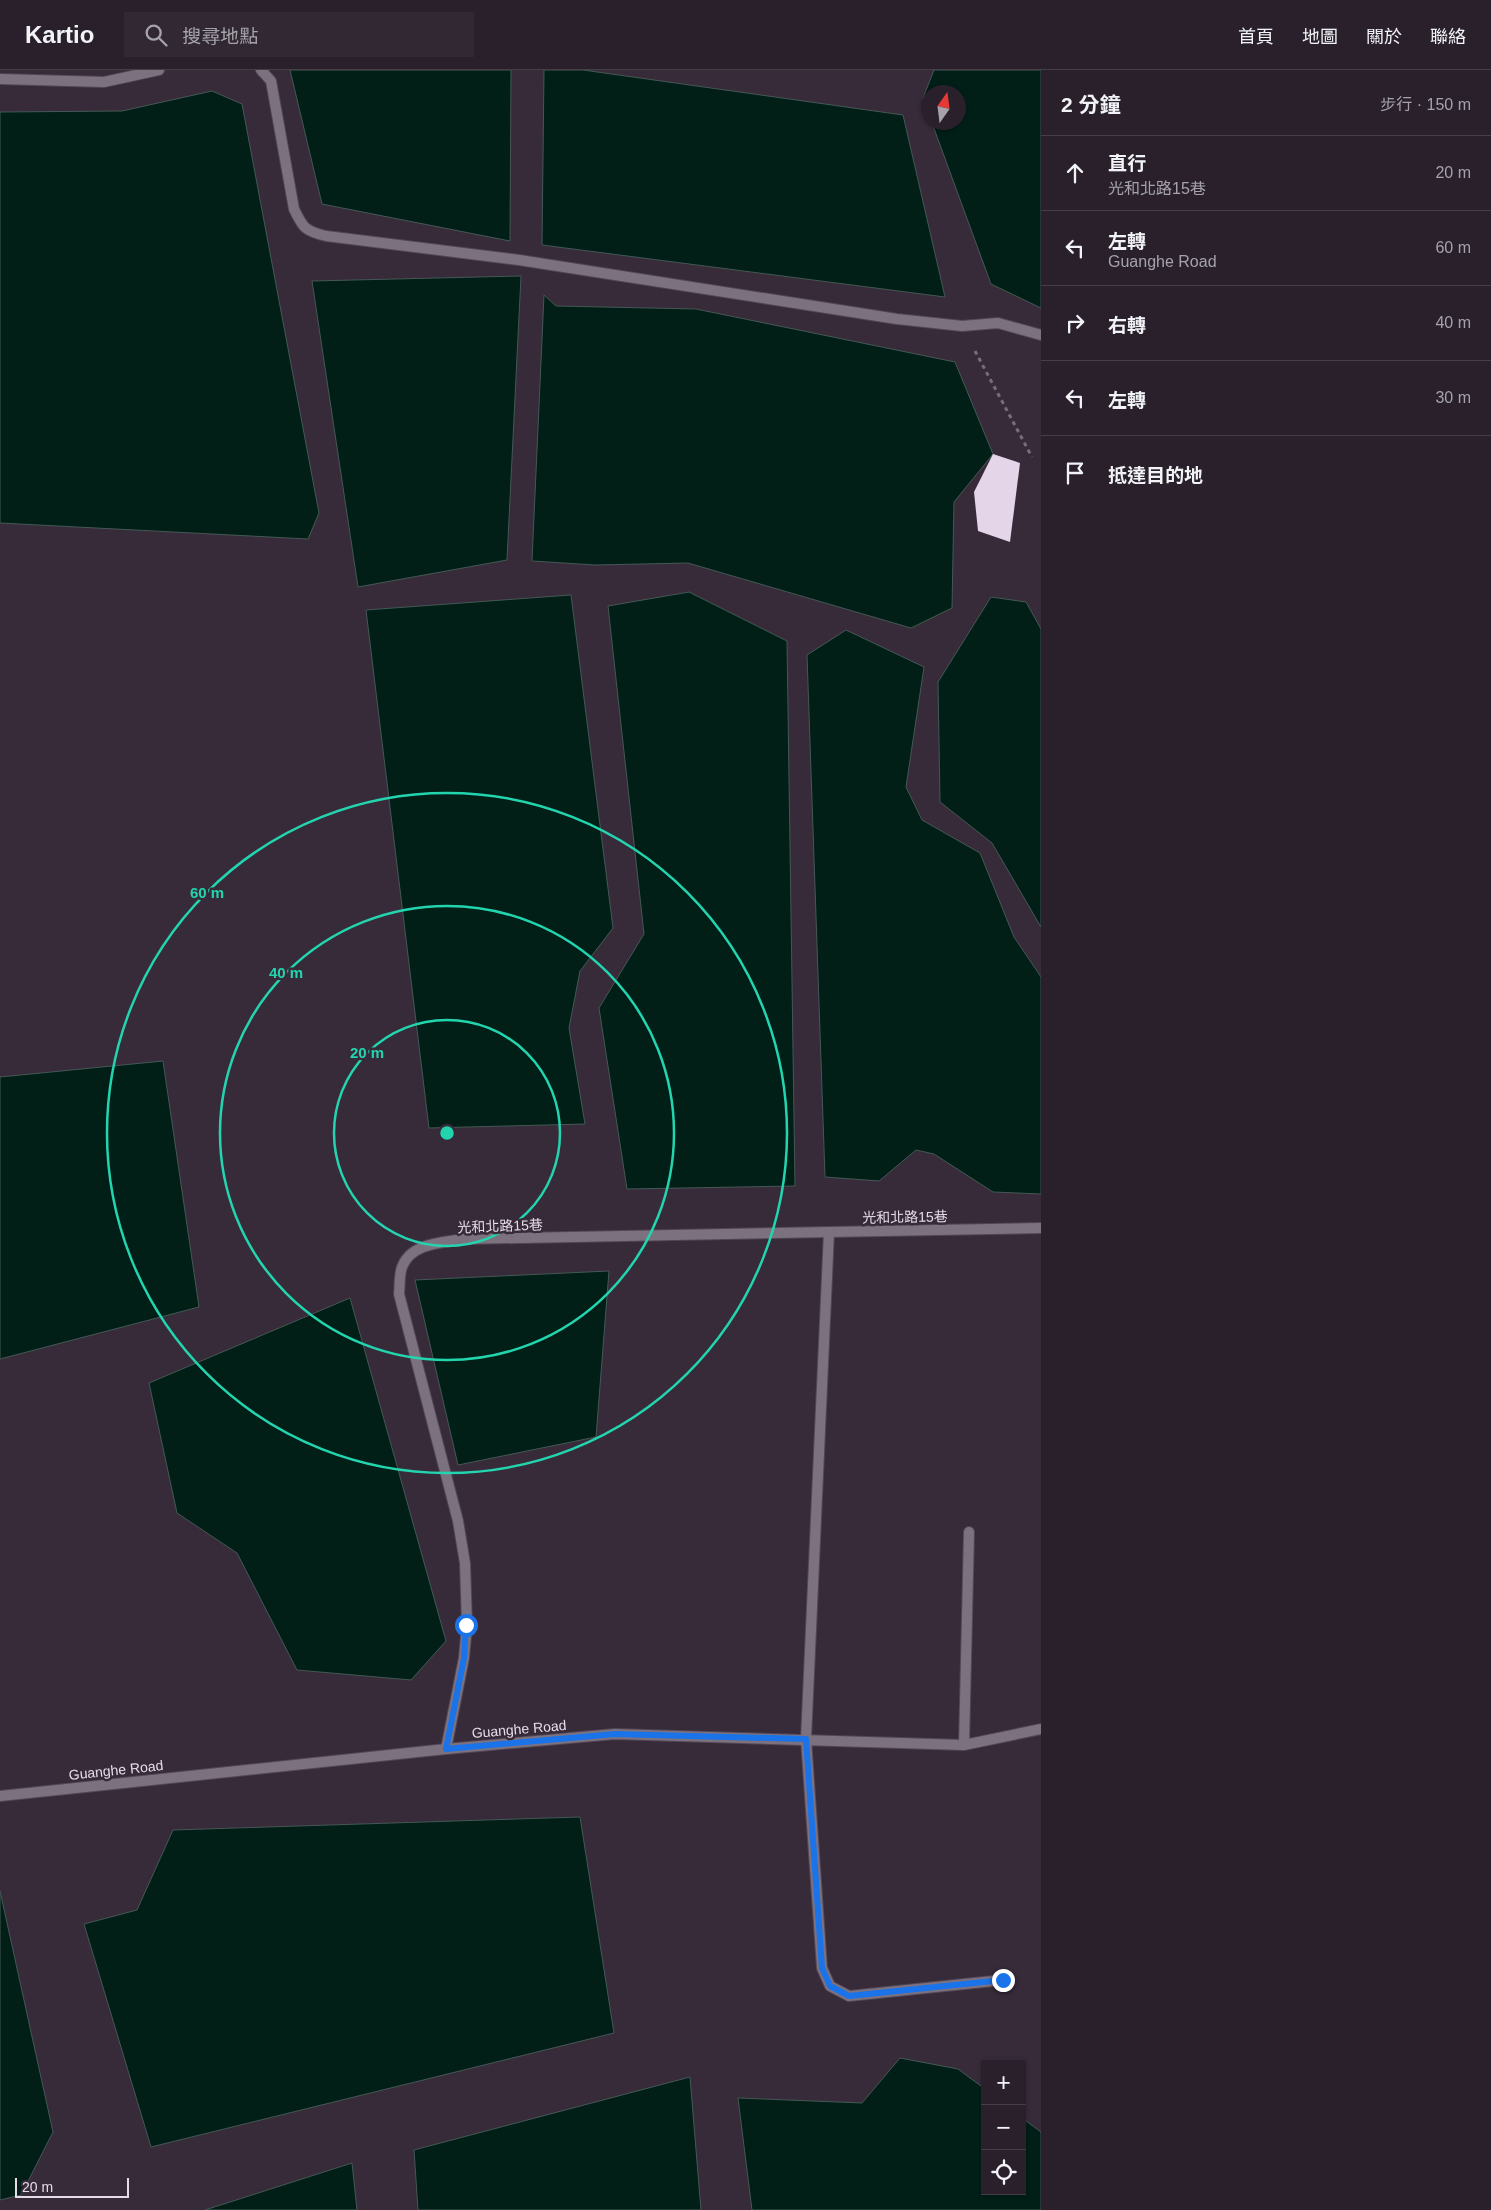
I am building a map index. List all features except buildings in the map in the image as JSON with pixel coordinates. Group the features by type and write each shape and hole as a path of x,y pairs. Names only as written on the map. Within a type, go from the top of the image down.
{"street":[{"path":"0,79 104,82 159,70"},
{"path":"261,70 272,81 294,209 300,221 309,232 326,236 519,260 897,319 962,326 998,323 1041,335"},
{"name":"光和北路15巷","path":"446,1749 464,1658 466,1625 465,1563 458,1521 399,1294 401,1268 409,1254 427,1246 463,1239 1041,1228"},
{"path":"828,1232 806,1739 822,1968 830,1986 849,1996 1003,1980"},
{"path":"964,1745 969,1532"},
{"name":"Guanghe Road","path":"0,1796 446,1749 615,1734 964,1745 1041,1729"}],"path":[{"path":"962,326 1032,457"}],"shaded area":[{"path":"290,70 511,70 510,241 322,204"},
{"path":"544,70 583,70 903,115 945,297 542,245"},
{"path":"934,70 1041,70 1041,308 991,284 935,130 966,130 966,85 928,85"},
{"path":"212,91 242,104 319,513 308,539 0,523 0,112 122,111"},
{"path":"521,276 507,560 358,587 312,281"},
{"path":"544,295 556,306 696,309 955,362 993,454 954,502 952,608 911,628 688,563 595,565 532,561"},
{"path":"689,592 787,641 795,1186 627,1189 599,1008 644,934 608,606"},
{"path":"571,595 613,928 580,971 569,1028 585,1124 429,1128 366,610"},
{"path":"991,597 1026,602 1041,629 1041,927 992,843 940,802 938,682"},
{"path":"846,630 924,667 906,787 922,820 980,853 1014,937 1041,977 1041,1194 993,1192 934,1154 916,1150 879,1181 825,1177 807,655"},
{"path":"163,1061 199,1307 0,1359 0,1077"},
{"path":"609,1271 596,1437 458,1465 415,1280"},
{"path":"350,1298 446,1641 411,1680 297,1670 237,1553 177,1513 149,1383"},
{"path":"580,1817 614,2033 151,2147 84,1924 137,1910 173,1830"},
{"path":"0,1891 53,2132 21,2195 0,2200"},
{"path":"900,2058 958,2069 981,2086 981,2195 1026,2195 1026,2121 1041,2132 1041,2210 752,2210 738,2098 862,2103"},
{"path":"690,2077 701,2210 418,2210 414,2150"},
{"path":"352,2163 357,2210 205,2210"}],"route":[{"path":"466,1625 464,1658 446,1749 615,1734 806,1739 822,1968 830,1986 849,1996 1003,1980"}]}
